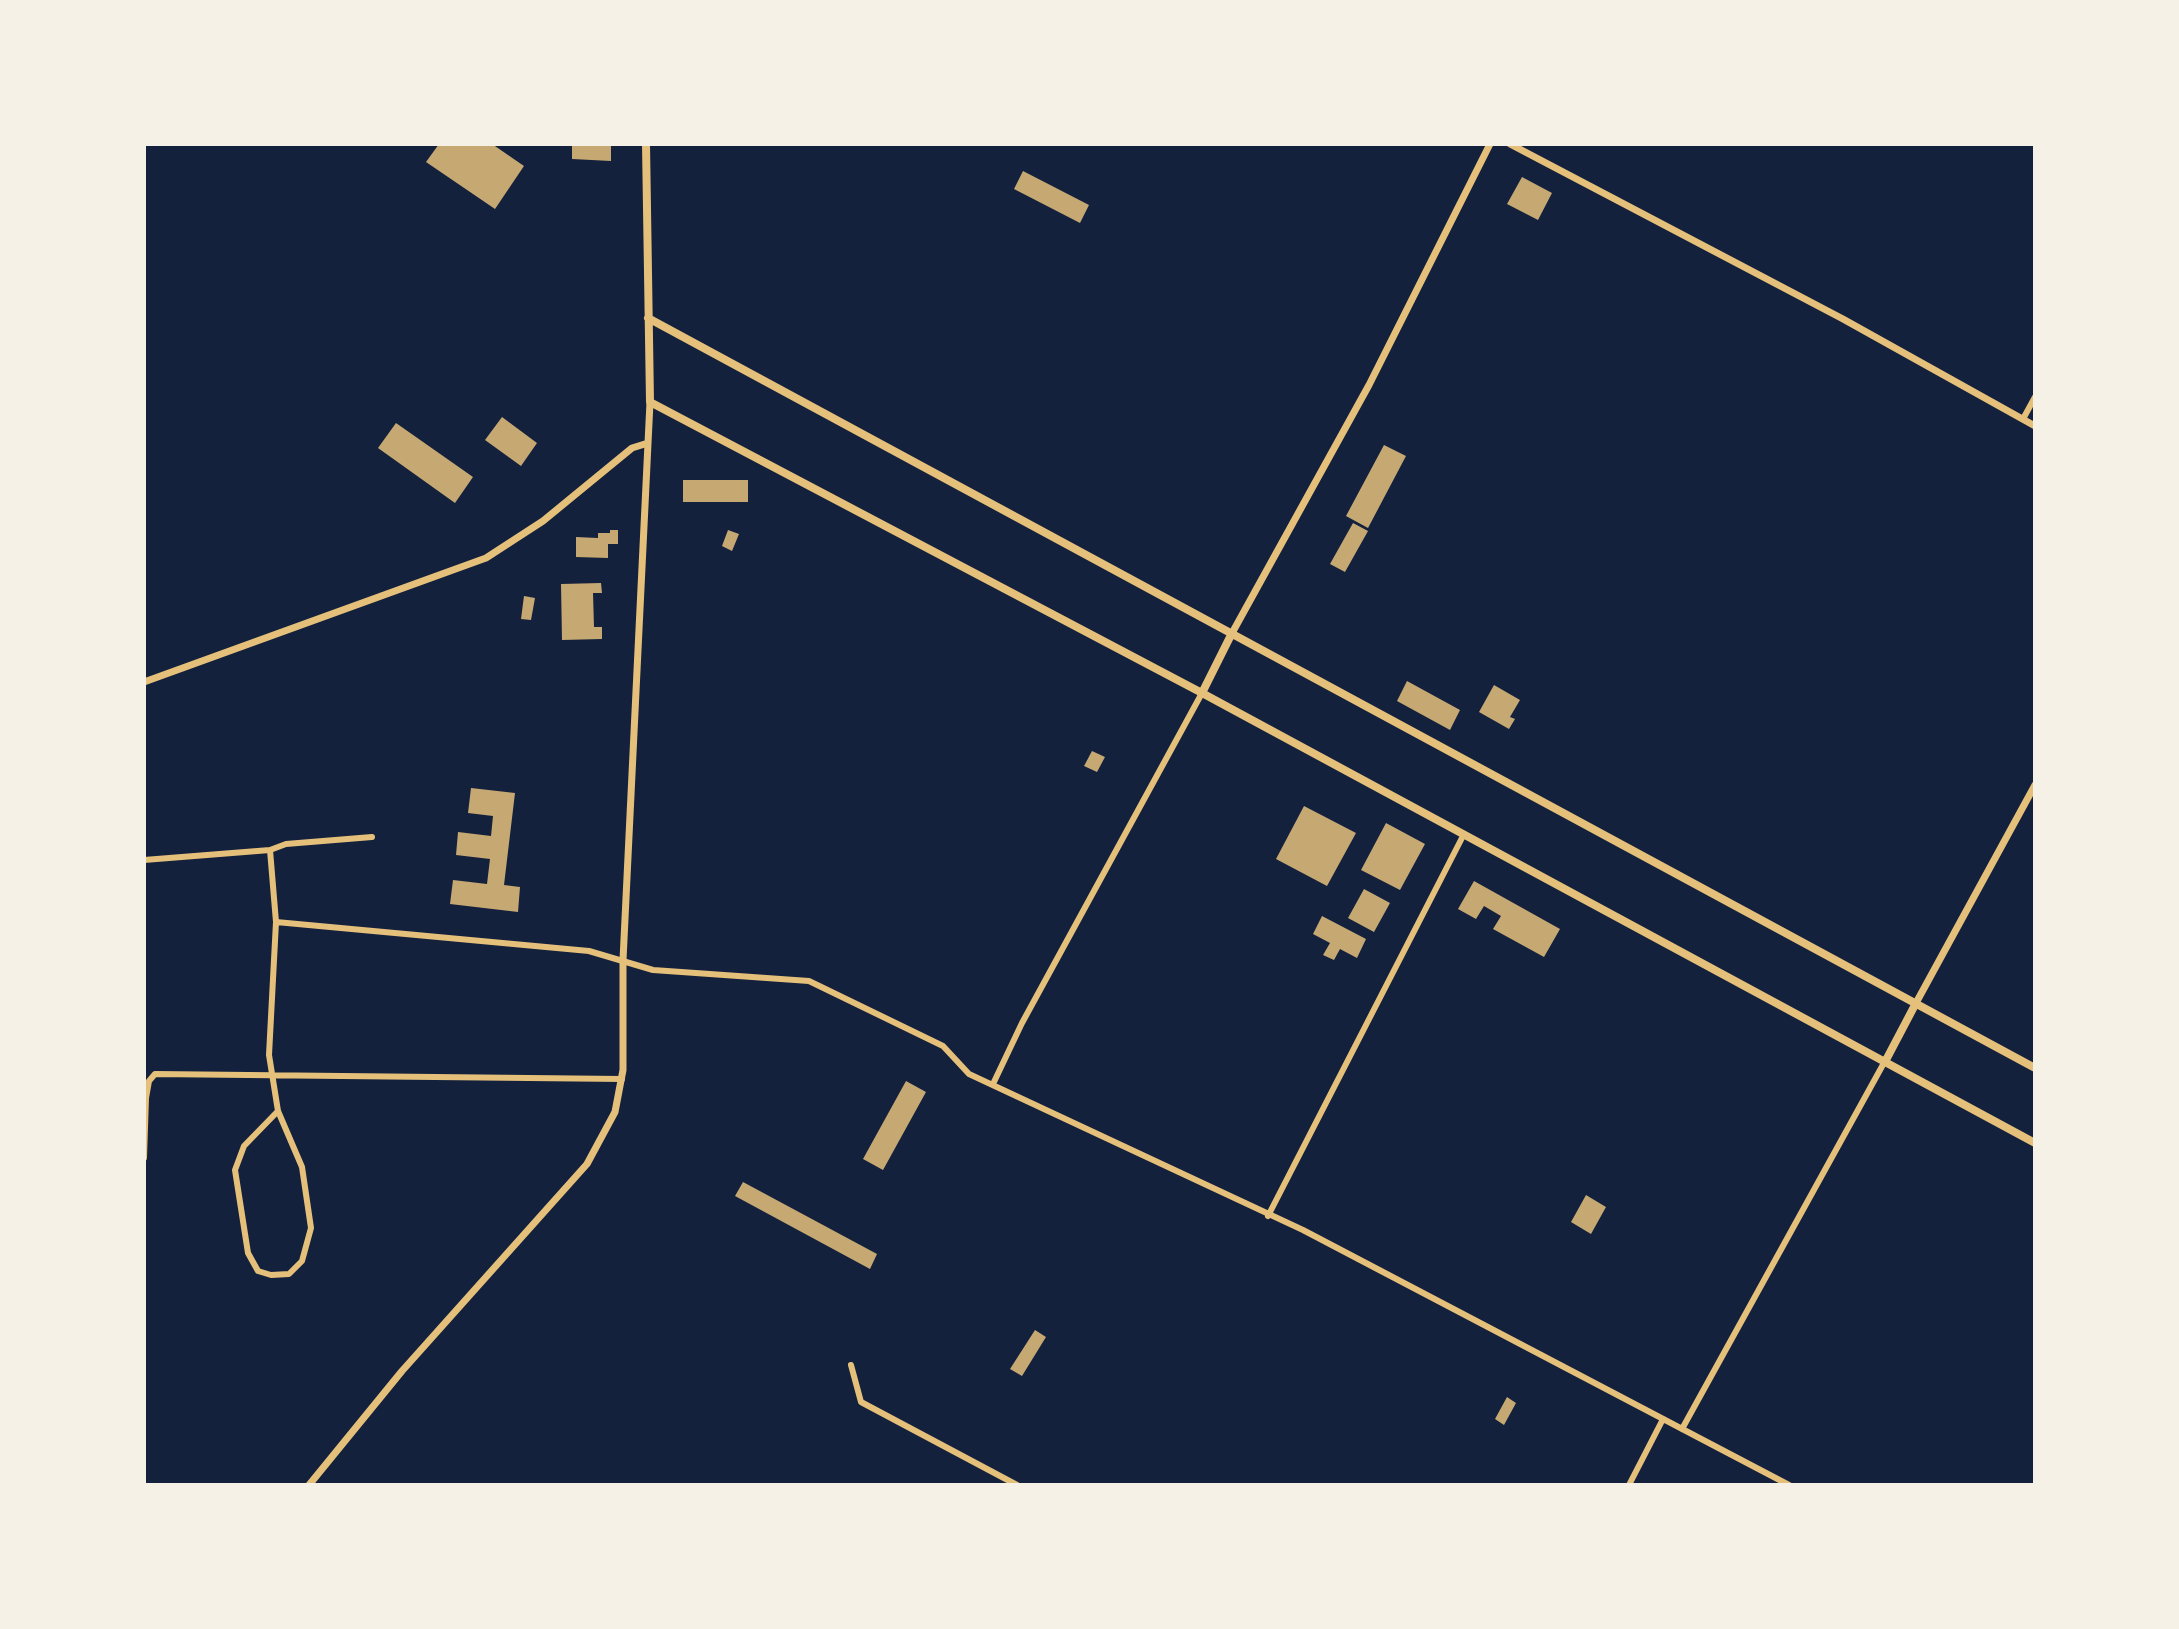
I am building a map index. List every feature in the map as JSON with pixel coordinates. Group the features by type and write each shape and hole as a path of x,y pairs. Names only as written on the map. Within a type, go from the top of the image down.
{"main road":[{"path":"646,144 650,402 1202,693 2035,1143"},
{"path":"648,318 2035,1068"},
{"path":"1202,693 1231,635"},
{"path":"1886,1060 1916,1003"}],"street":[{"path":"1231,635 1369,385 1490,144"},
{"path":"1510,144 1835,315 2035,426"},
{"path":"2023,419 2035,397"},
{"path":"309,1485 402,1371 587,1164 609,1130 622,1079 623,960 650,402"},
{"path":"144,682 486,558 543,521 632,448 648,443"},
{"path":"993,1084 1022,1023 1202,693"},
{"path":"1916,1003 2035,785"},
{"path":"1268,1216 1464,834"},
{"path":"144,860 270,850 286,844 372,837"},
{"path":"270,850 276,922 271,977 271,1074 278,1111 302,1167 311,1228 302,1261 289,1274 271,1275 258,1271 248,1253 235,1170 244,1146 278,1111"},
{"path":"276,922 589,951 653,970 809,981 943,1046 969,1074 1312,1235 1789,1485"},
{"path":"1682,1429 1886,1060"},
{"path":"144,1158 146,1098 149,1081 155,1074 622,1079"},
{"path":"851,1365 861,1402 1017,1485"},
{"path":"1629,1485 1663,1419"}],"building":[{"path":"439,144 492,144 524,166 495,209 426,162"},
{"path":"572,144 611,144 611,161 572,159"},
{"path":"1023,171 1089,205 1080,223 1014,189"},
{"path":"1522,177 1552,193 1538,220 1507,204"},
{"path":"502,417 537,443 521,466 485,440"},
{"path":"396,423 473,477 455,503 378,448"},
{"path":"1384,445 1406,456 1368,528 1346,516"},
{"path":"683,480 748,480 748,502 683,502"},
{"path":"1353,523 1368,531 1345,572 1330,564"},
{"path":"610,530 618,530 618,544 608,544 608,558 576,557 576,537 598,538 598,533 610,533"},
{"path":"728,530 739,534 732,551 722,546"},
{"path":"601,583 602,593 593,593 594,627 602,627 602,639 562,640 561,584"},
{"path":"524,596 535,598 531,620 521,619"},
{"path":"1407,681 1460,710 1450,730 1397,701"},
{"path":"1494,685 1520,700 1510,717 1515,719 1509,729 1479,712"},
{"path":"1092,751 1105,757 1097,772 1084,766"},
{"path":"471,788 515,793 504,885 520,887 518,912 450,904 453,880 487,884 490,859 456,855 458,832 491,836 493,816 468,813"},
{"path":"1304,806 1356,833 1327,886 1276,859"},
{"path":"1386,823 1425,844 1400,890 1361,870"},
{"path":"1474,881 1560,929 1544,957 1493,929 1501,916 1484,906 1476,919 1458,909"},
{"path":"1364,889 1390,903 1374,932 1348,918"},
{"path":"1322,916 1366,939 1357,958 1340,949 1334,960 1323,955 1330,943 1313,934"},
{"path":"906,1081 926,1092 883,1170 863,1159"},
{"path":"743,1182 877,1254 870,1269 735,1196"},
{"path":"1586,1195 1606,1207 1591,1234 1571,1222"},
{"path":"1035,1330 1046,1337 1022,1376 1010,1369"},
{"path":"1507,1397 1516,1403 1504,1425 1495,1419"}]}
